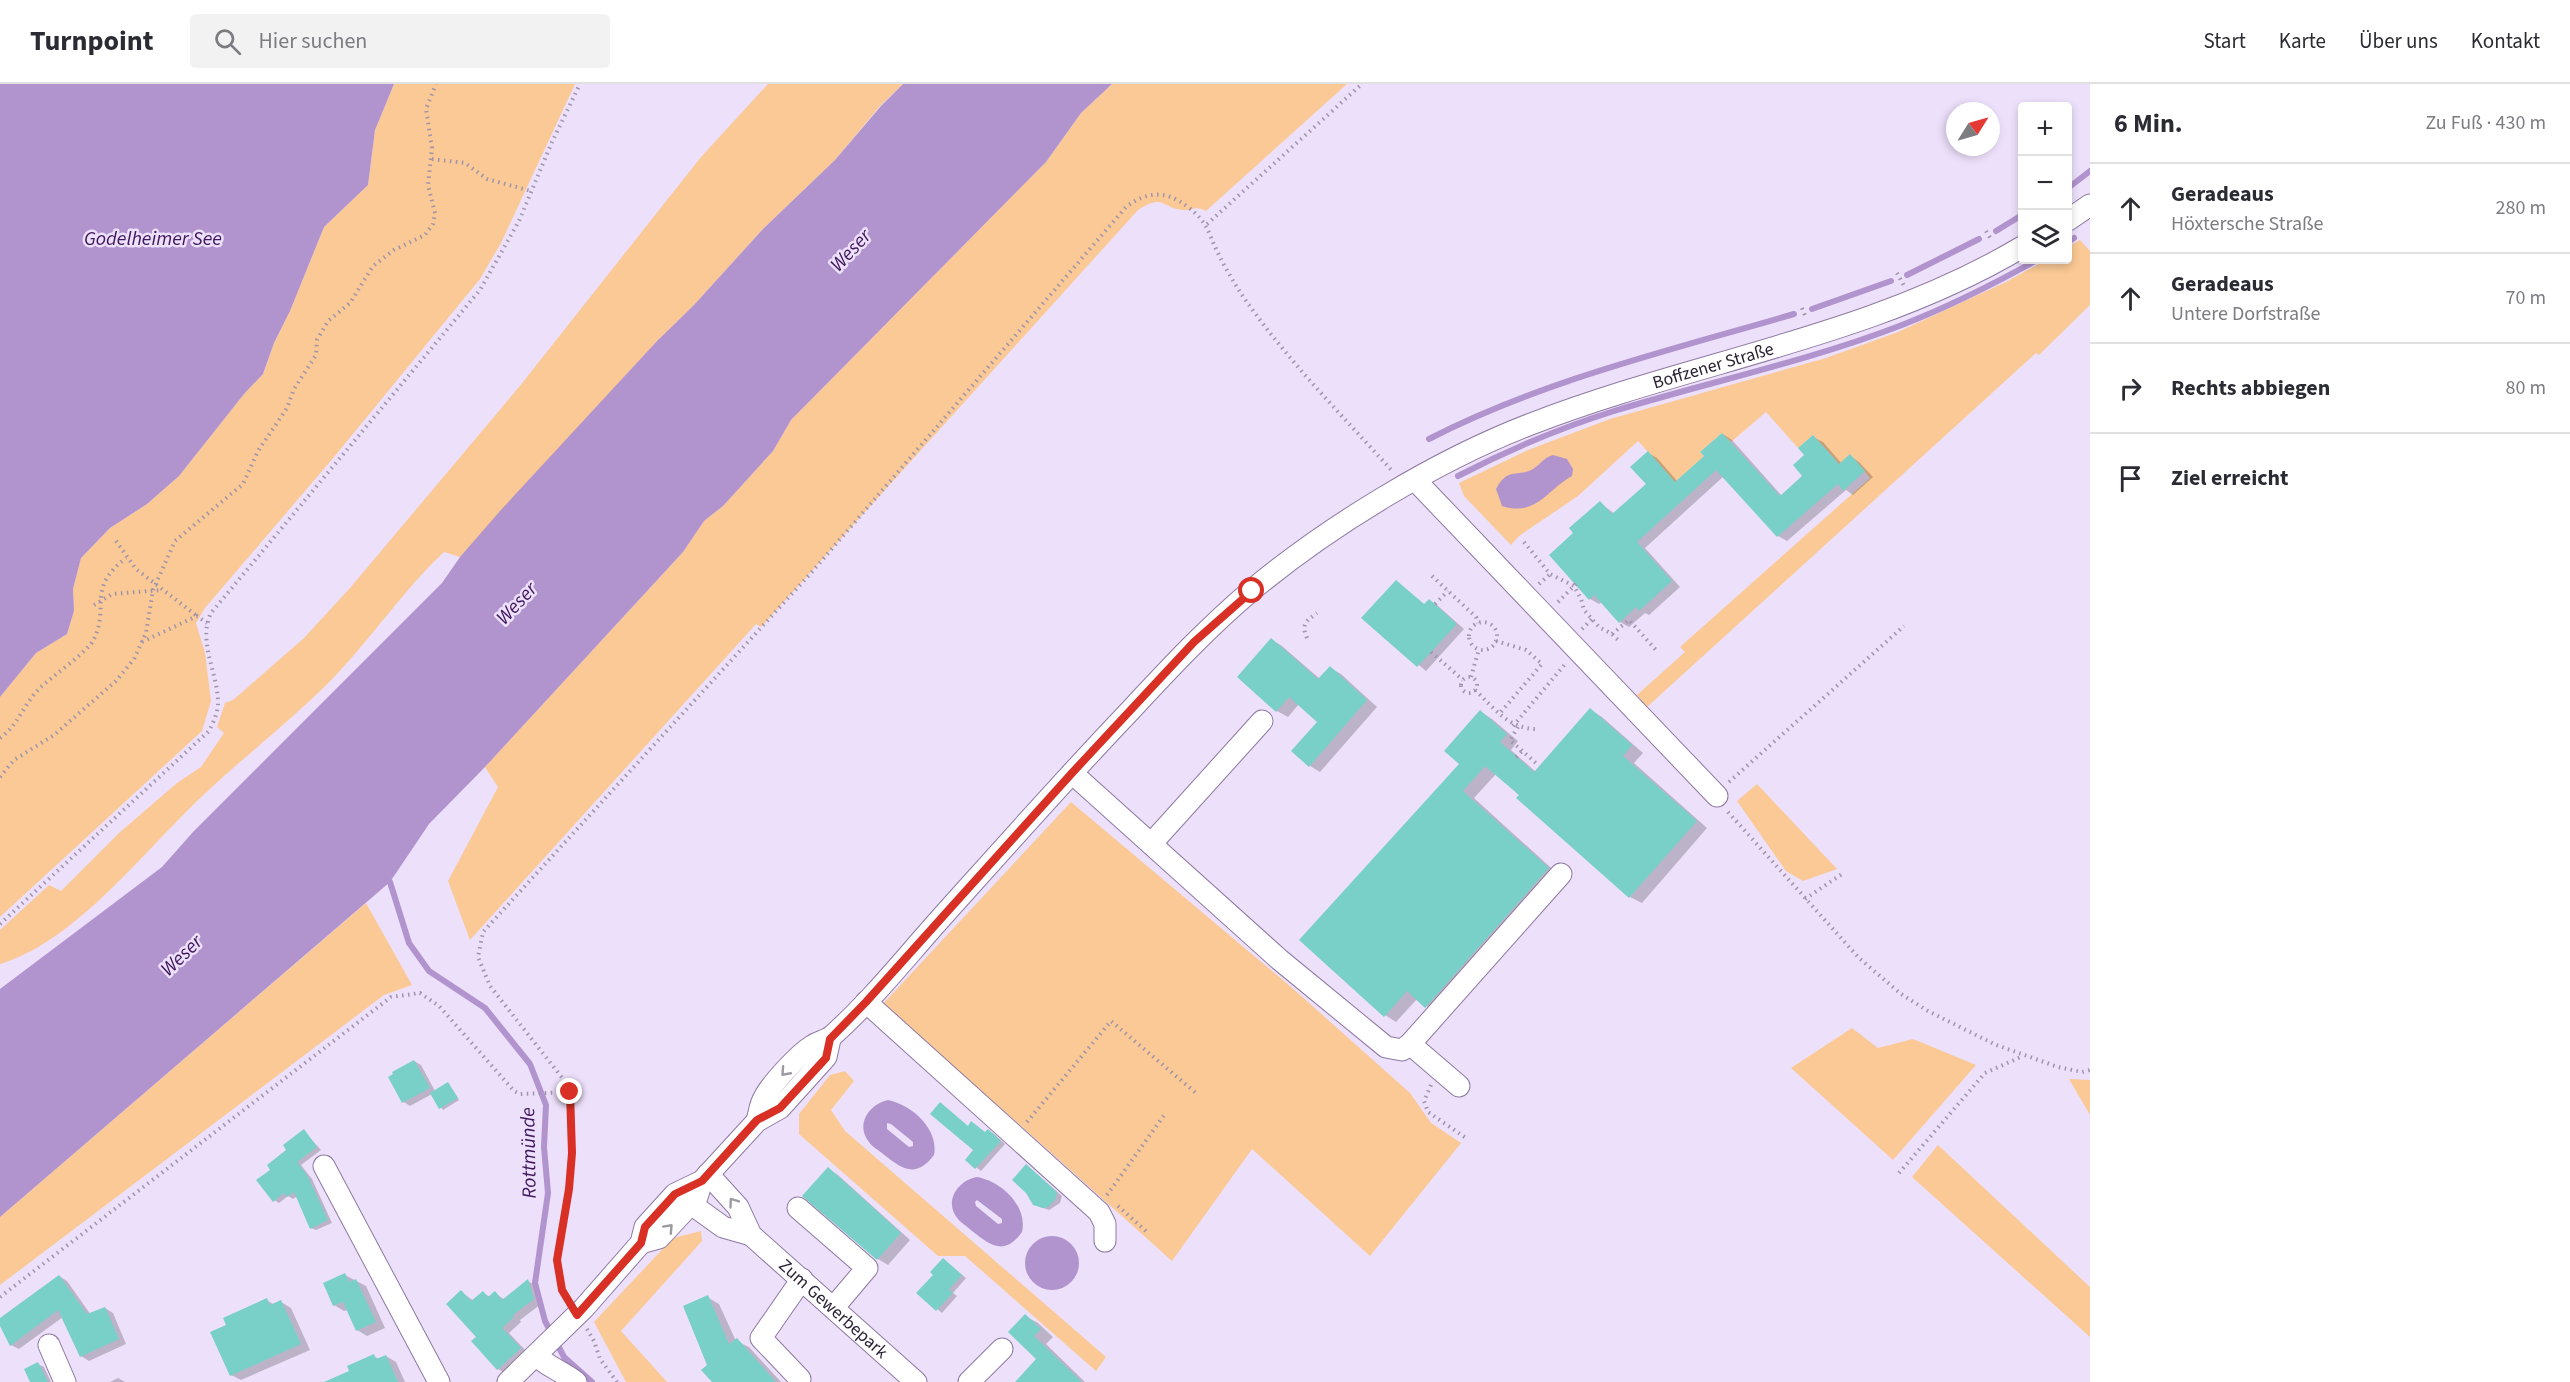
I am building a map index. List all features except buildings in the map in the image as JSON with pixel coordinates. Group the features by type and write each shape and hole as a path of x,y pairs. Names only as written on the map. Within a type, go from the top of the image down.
{"street":[{"path":"2072,217 2090,205"},
{"name":"Boffzener Straße","path":"705,1177 757,1120 763,1098 786,1070 811,1046 830,1039 866,1002 1072,773 1194,642 1252,591 1329,533 1470,450 1528,425 1610,395 1813,337 1869,317 1910,302 2018,249"},
{"path":"1410,484 1545,615 1716,795"},
{"path":"1151,844 1262,722"},
{"path":"1072,773 1280,960 1386,1047 1402,1050 1410,1044 1561,874"},
{"path":"866,1002 1079,1192 1099,1212 1105,1224 1105,1241"},
{"path":"1410,1044 1459,1086"},
{"path":"324,1166 439,1382"},
{"path":"641,1243 659,1238 697,1197 705,1177"},
{"path":"508,1382 574,1319 641,1243 645,1227 675,1194 705,1177"},
{"name":"Zum Gewerbepark","path":"705,1177 738,1207 751,1235 916,1382"},
{"name":"Zum Gewerbepark","path":"691,1203 723,1227 751,1235"},
{"path":"798,1208 867,1268 834,1307"},
{"path":"800,1379 761,1338 802,1279"},
{"path":"49,1345 65,1382"},
{"path":"969,1382 1002,1349"},
{"path":"541,1351 548,1366 563,1372 576,1382"}],"path":[{"path":"0,777 14,760 54,735 116,681 134,660 147,633 155,582 175,541 243,484 258,451 316,356 317,340 328,321 350,303 373,266 394,250 425,235 433,224 435,213 429,185 432,159 426,109 436,84"},
{"path":"0,924 209,731 216,717 218,703 207,643 207,623 217,604 480,290 519,221 580,84"},
{"path":"1207,224 1362,84"},
{"path":"432,159 465,163 487,179 531,191"},
{"path":"618,1382 600,1359 594,1341 574,1319 562,1290 557,1260 569,1189 572,1153 570,1092 567,1084 490,987 478,957 483,932 811,573 1126,207 1140,196 1153,193 1172,198 1187,206 1207,224 1217,251 1242,294 1287,354 1410,484"},
{"path":"116,541 136,569 207,623"},
{"path":"1524,542 1550,574 1575,585 1584,610 1599,627 1612,634 1620,642"},
{"path":"0,738 8,733 37,690 93,642 98,629 101,587 110,573 126,558"},
{"path":"1432,576 1476,617 1478,623"},
{"path":"1545,615 1575,585"},
{"path":"94,605 112,594 163,590"},
{"path":"1436,604 1448,591"},
{"path":"1307,638 1303,628 1304,624 1317,613"},
{"path":"141,643 197,615"},
{"path":"1612,634 1629,620 1657,651"},
{"path":"1478,623 1490,624 1496,631 1496,641 1487,649 1474,647 1469,638 1471,629 1478,623"},
{"path":"1904,626 1716,795 1722,805 1859,958 1901,994 1975,1036 2024,1056 2058,1067 2082,1072 2090,1071"},
{"path":"1496,641 1526,650 1542,664 1500,713"},
{"path":"1471,677 1479,649"},
{"path":"1513,726 1579,650"},
{"path":"1431,652 1463,680"},
{"path":"1463,680 1471,677"},
{"path":"1471,677 1477,683 1475,690"},
{"path":"1463,680 1461,686 1463,691 1468,693 1475,690"},
{"path":"1475,690 1513,726 1538,729"},
{"path":"1518,727 1510,740 1536,763"},
{"path":"1516,757 1522,751"},
{"path":"1805,899 1842,874"},
{"path":"0,1297 391,998 420,993 439,1006 514,1091 524,1095 570,1092"},
{"path":"1024,1125 1111,1021 1196,1093"},
{"path":"1899,1173 1985,1073 2024,1056"},
{"path":"1437,1068 1424,1101 1428,1112 1466,1138"},
{"path":"1148,1233 1107,1196 1166,1114"}],"shaded area":[{"path":"394,84 575,84 501,243 480,279 334,457 205,608 196,623 205,653 211,701 202,731 0,917 0,697 36,653 67,634 74,611 73,589 81,558 110,528 147,504 179,476 244,394 263,374 324,227 368,185 375,130"},
{"path":"768,84 903,84 880,106 835,160 763,229 694,305 657,341 460,557 444,552 429,566 336,675 203,795 100,900 51,939 26,954 0,964 0,930 49,885 61,891 119,833 177,783 201,767 224,733 217,727 225,703 233,700 304,638 350,588 519,387 701,157"},
{"path":"1112,84 1347,84 1206,211 1199,208 1176,209 1158,202 1138,210 761,627 756,624 470,940 448,881 498,787 485,767 683,552 704,521 723,506 773,451 791,420 1046,162 1081,113"},
{"path":"2080,240 2090,251 2090,305 2039,355 2036,353 1647,707 1637,695 1685,652 1680,647 1870,478 1850,455 1839,464 1813,435 1798,448 1766,412 1731,442 1722,433 1700,452 1704,456 1675,482 1638,441 1578,496 1519,536 1511,545 1464,496 1459,483 1528,450 1610,419 1826,358 1898,332 2006,282 2039,264 2072,264 2072,245"},
{"path":"1757,784 1837,869 1803,881 1786,871 1737,801"},
{"path":"1071,802 1290,986 1410,1093 1431,1123 1461,1143 1370,1256 1252,1149 1172,1261 1029,1133 881,1006"},
{"path":"366,903 412,985 384,995 0,1285 0,1217"},
{"path":"1852,1028 1878,1048 1913,1039 1976,1065 1893,1160 1791,1068"},
{"path":"845,1071 854,1081 831,1110 845,1131 1106,1357 1096,1371 965,1256 938,1256 799,1134 799,1114 830,1075"},
{"path":"2069,1079 2090,1080 2090,1115"},
{"path":"1938,1145 2090,1287 2090,1337 1912,1177"},
{"path":"701,1231 702,1241 621,1331 667,1382 626,1382 594,1322 673,1238"}],"water":[{"name":"Godelheimer See","path":"0,84 394,84 375,130 368,185 324,227 263,374 244,394 179,476 147,504 110,528 81,558 73,589 74,611 67,634 36,653 0,697"},
{"name":"Weser","path":"903,84 1112,84 1081,113 1046,162 791,420 773,451 723,506 704,521 683,552 485,767 429,824 390,882 0,1217 0,989 162,867 193,832 442,583 460,557 500,511 657,341 694,305 763,229 835,160"},
{"path":"1553,455 1567,459 1573,469 1572,476 1532,505 1524,508 1502,506 1496,489 1505,477 1527,472"},
{"path":"888,1100 906,1107 928,1127 934,1145 934,1155 921,1167 909,1169 903,1167 869,1142 863,1129 864,1122 870,1111 881,1102","holes":["887,1123 913,1142 913,1146 909,1147 887,1129"]},
{"path":"977,1177 986,1179 1003,1189 1017,1204 1023,1222 1022,1232 1010,1244 998,1246 985,1241 958,1219 952,1206 952,1199 959,1187","holes":["977,1200 1002,1219 1002,1223 998,1224 976,1206 975,1202"]},
{"path":"1047,1236 1057,1236 1067,1240 1075,1248 1079,1263 1075,1278 1067,1286 1057,1290 1047,1290 1037,1286 1029,1278 1025,1268 1025,1258 1029,1248 1037,1240"}],"waterway":[{"path":"2072,185 2090,171"},
{"path":"1996,231 2018,217"},
{"path":"1907,275 1979,239"},
{"path":"1458,476 1534,440 1594,418 1867,338 1936,311 2030,264"},
{"path":"1812,309 1891,281"},
{"path":"1429,439 1473,418 1563,383 1794,314"},
{"name":"Rottmünde","path":"385,879 390,882 409,943 429,971 485,1008 530,1064 546,1105 544,1147 548,1193 535,1283 545,1321 564,1357 592,1382"}],"route":[{"path":"570,1092 572,1153 569,1189 557,1260 562,1290 577,1315 641,1243 645,1227 675,1194 702,1181 757,1120 780,1108 826,1058 830,1039 1072,773 1194,642 1252,591"}]}
